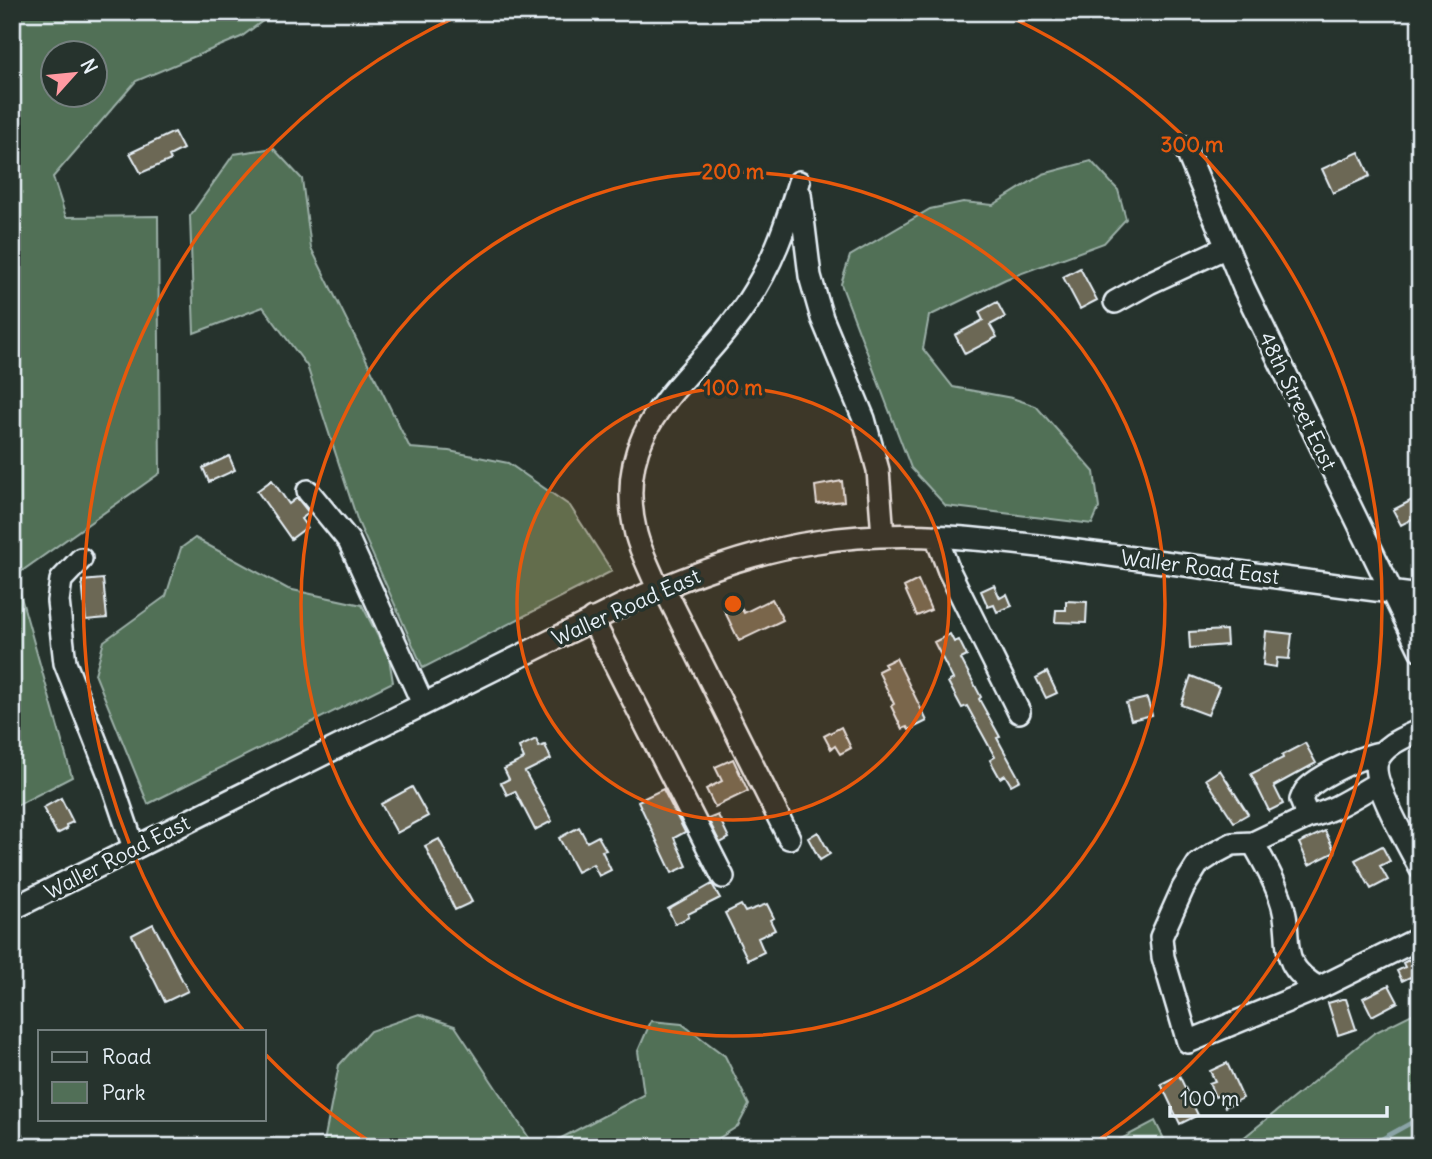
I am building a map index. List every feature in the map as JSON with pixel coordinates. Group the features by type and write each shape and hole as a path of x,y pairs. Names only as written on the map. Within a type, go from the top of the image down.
{"street":[{"name":"48th Street East","path":"1185,147 1273,350 1420,650"},
{"path":"789,838 637,536 632,508 631,475 636,450 647,427 745,305 783,235 799,182 810,276 822,318 864,419 878,470 883,536"},
{"path":"1115,302 1158,278 1227,247"},
{"path":"308,491 349,541 423,704"},
{"name":"Waller Road East","path":"12,909 592,619 661,588 752,556 815,542 883,536 936,536 986,539 1420,596"},
{"path":"936,536 949,571 1019,712"},
{"path":"81,559 61,580 58,601 65,663 111,780 134,848"},
{"path":"592,619 723,877"},
{"path":"1420,730 1398,741 1379,766 1335,808 1308,817 1254,843 1232,844 1198,864 1183,888 1161,937 1163,957 1188,1042 1319,988 1420,938"},
{"path":"1308,817 1301,800 1305,791 1371,754 1379,766 1420,868"},
{"path":"1254,843 1282,900 1289,955 1294,969 1302,978 1319,988"}],"green space":[{"path":"12,12 275,12 241,37 136,81 53,177 66,217 158,216 160,473 15,576 72,777 12,808"},
{"path":"273,148 302,179 311,248 410,448 449,451 508,463 570,506 612,571 423,668 358,522 307,366 263,307 194,333 190,216 234,154"},
{"path":"1091,161 1118,190 1126,219 1104,243 1006,279 929,316 923,349 953,387 1012,398 1036,406 1094,472 1099,508 1092,524 946,506 911,468 841,284 850,256 930,209 963,202 993,205 1043,174"},
{"path":"195,538 288,589 362,605 389,658 393,682 148,804 95,674 104,641 166,596 181,548"},
{"path":"1420,1010 1420,1147 1232,1147 1374,1033"},
{"path":"419,1014 455,1026 535,1147 323,1147 339,1065 370,1031"},
{"path":"651,1021 682,1024 725,1056 749,1105 738,1126 705,1147 544,1147 644,1095 638,1051"},
{"path":"1155,1121 1168,1147 1106,1147"}],"building":[{"path":"174,132 183,149 169,156 171,160 141,173 130,153"},
{"path":"1359,152 1370,176 1333,193 1322,169"},
{"path":"1080,268 1097,300 1080,309 1063,277"},
{"path":"997,302 1005,317 990,325 997,337 965,354 955,335 983,320 979,312"},
{"path":"229,456 235,470 209,482 203,468"},
{"path":"272,480 289,504 297,498 309,513 301,519 307,527 291,539 257,491"},
{"path":"842,481 844,501 817,504 815,486"},
{"path":"1420,496 1420,515 1401,525 1393,510"},
{"path":"103,579 107,618 86,620 82,581"},
{"path":"918,580 931,610 917,616 904,587"},
{"path":"994,585 1000,598 1007,594 1012,606 997,612 994,605 988,607 981,591"},
{"path":"772,599 783,620 739,641 724,610 738,602 744,613"},
{"path":"1066,601 1087,602 1086,623 1055,622 1056,610 1066,610"},
{"path":"1226,630 1227,645 1190,648 1189,632"},
{"path":"1266,631 1292,634 1289,659 1277,658 1276,667 1263,665"},
{"path":"950,634 954,642 959,640 967,656 961,659 1000,737 997,738 1020,780 1011,785 1005,775 1000,778 990,760 995,757 967,706 962,708 948,682 953,679 934,642"},
{"path":"896,658 927,721 909,730 907,727 902,729 891,706 894,704 878,671 886,667 884,664"},
{"path":"1047,672 1057,693 1046,698 1036,678"},
{"path":"1191,676 1219,687 1208,715 1181,705"},
{"path":"1147,698 1152,715 1131,720 1126,703"},
{"path":"841,727 851,748 840,754 835,746 831,749 824,736"},
{"path":"536,739 539,747 545,745 551,759 525,772 552,821 535,830 515,791 507,795 501,783 509,779 504,769 524,759 519,747"},
{"path":"1305,743 1316,763 1274,786 1283,804 1269,811 1251,774"},
{"path":"733,759 748,791 715,807 706,789 722,781 715,767"},
{"path":"1220,770 1248,814 1234,822 1206,779"},
{"path":"412,787 428,816 397,833 381,804"},
{"path":"663,789 685,832 674,838 687,866 672,873 638,801"},
{"path":"61,798 73,822 57,834 43,808"},
{"path":"718,815 729,838 720,843 708,819"},
{"path":"579,827 587,842 598,836 606,850 602,851 611,870 599,876 593,864 577,872 559,838"},
{"path":"1325,831 1335,852 1309,865 1299,843"},
{"path":"818,832 830,854 820,860 808,838"},
{"path":"439,839 472,902 455,910 425,846"},
{"path":"1382,846 1390,861 1380,866 1388,880 1371,889 1355,860"},
{"path":"712,884 720,898 688,914 689,917 675,924 668,909"},
{"path":"767,904 774,918 770,920 775,930 758,938 764,952 748,960 725,913 741,905 745,912"},
{"path":"153,924 188,991 165,1002 132,935"},
{"path":"1420,954 1420,996 1410,977 1402,981 1397,971 1405,967 1403,963"},
{"path":"1389,985 1398,1002 1372,1016 1363,998"},
{"path":"1346,999 1356,1029 1338,1035 1328,1003"},
{"path":"1227,1063 1243,1098 1225,1107 1220,1095 1215,1097 1209,1083 1215,1081 1210,1071"},
{"path":"1179,1075 1198,1115 1180,1124 1161,1084"},
{"path":"12,1114 28,1147 12,1147"}],"waterway":[{"path":"1367,1147 1420,1118"}]}
